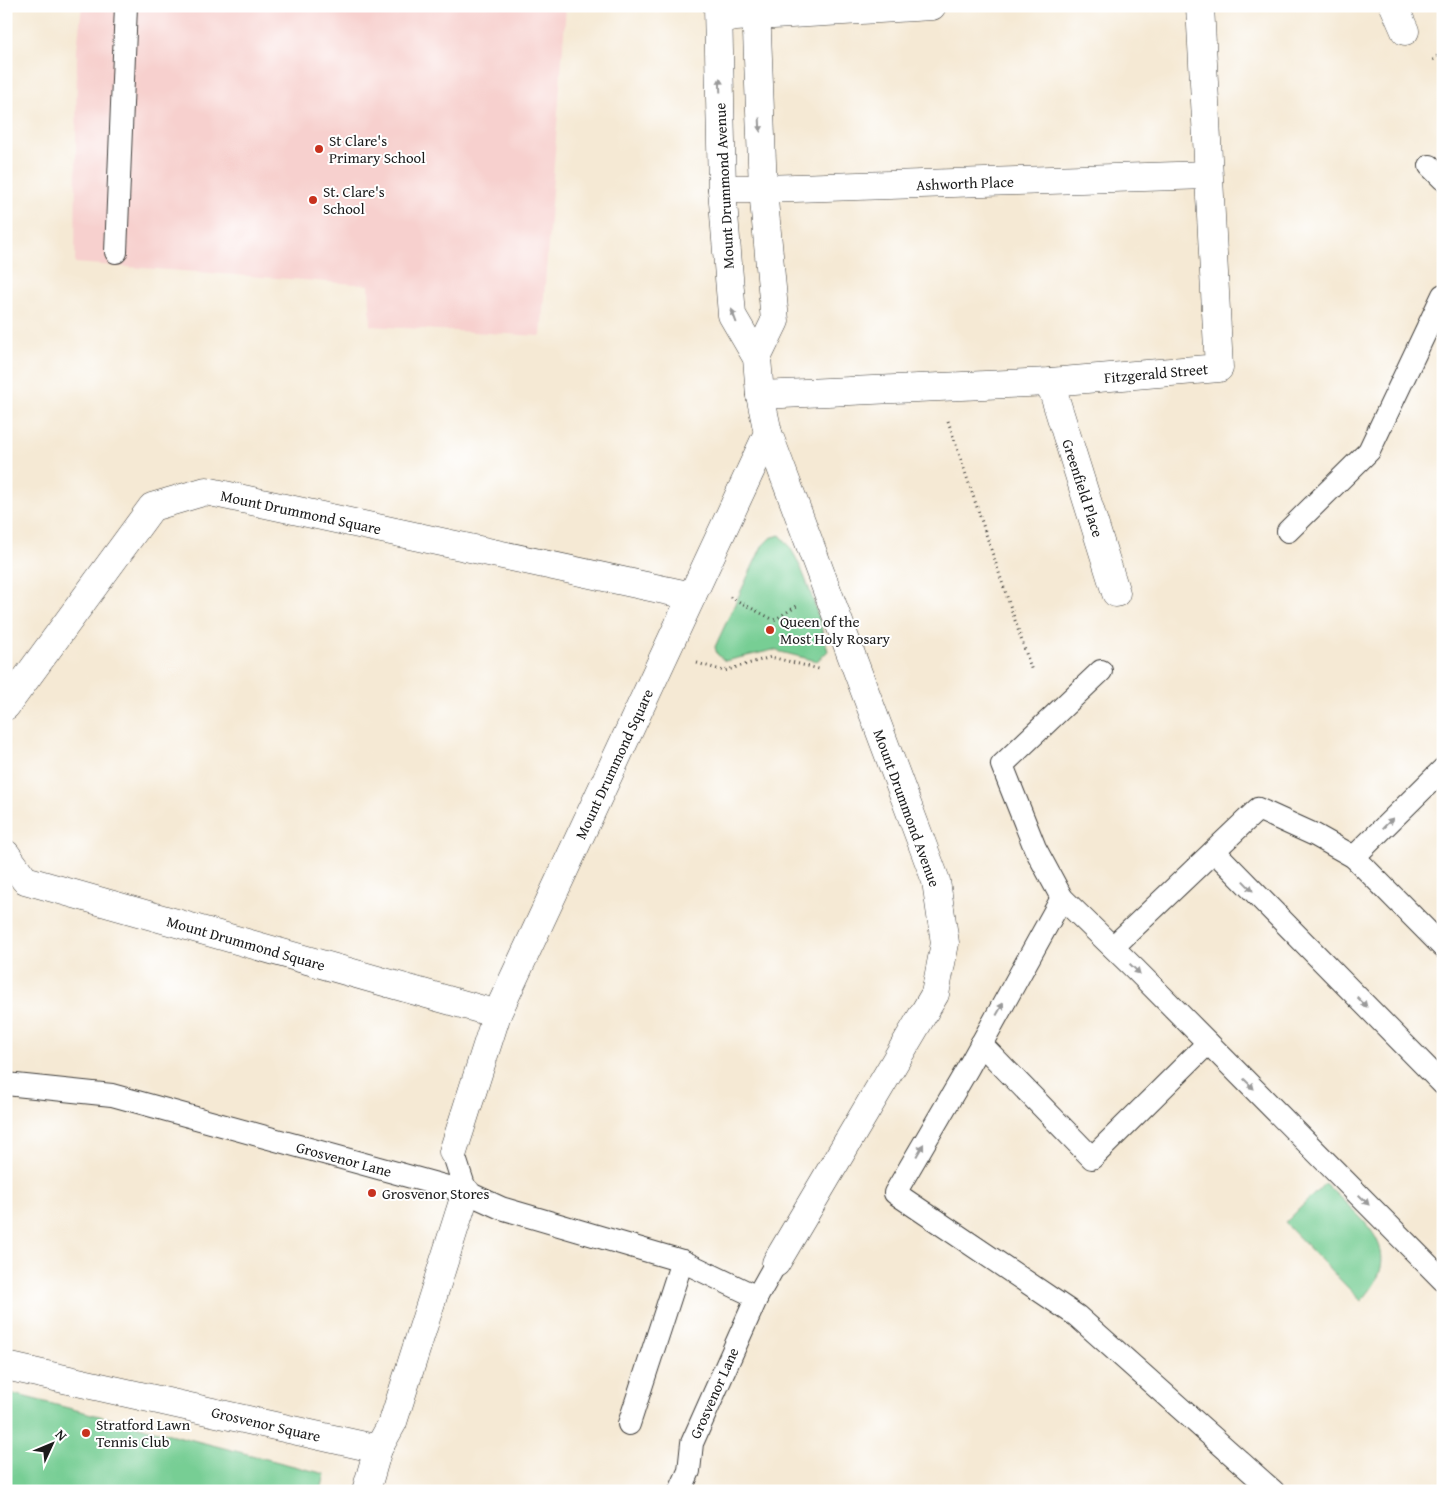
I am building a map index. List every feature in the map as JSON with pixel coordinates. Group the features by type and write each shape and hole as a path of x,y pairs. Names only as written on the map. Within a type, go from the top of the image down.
{"street":[{"path":"718,12 932,6"},
{"name":"Fitzgerald Street","path":"760,395 1050,382 1219,368 1200,6"},
{"path":"1394,6 1405,31"},
{"name":"Mount Drummond Avenue","path":"755,11 763,189 775,321 758,358 760,395 768,433 936,881 945,942 935,994 776,1263"},
{"name":"Mount Drummond Avenue","path":"718,12 722,189 732,315 758,358"},
{"name":"Ashworth Place","path":"722,189 1208,175"},
{"name":"Greenfield Place","path":"1050,382 1116,593"},
{"name":"Mount Drummond Square","path":"453,1152 497,1014 768,433"},
{"name":"Mount Drummond Square","path":"6,706 152,507 206,491 692,596"},
{"name":"Mount Drummond Square","path":"6,854 25,880 497,1014"},
{"path":"366,1491 378,1449 393,1422 466,1192"},
{"name":"Grosvenor Square","path":"6,1366 378,1449"}],"lane":[{"path":"116,252 126,6"},
{"path":"1288,531 1369,451 1443,295"},
{"path":"1101,671 1002,765 1035,848 1062,898 1208,1042 1443,1280"},
{"path":"1354,858 1443,769"},
{"path":"1113,947 1258,809 1315,835 1354,858 1443,947"},
{"path":"1214,851 1443,1084"},
{"path":"1062,898 981,1044 895,1192 1077,1316 1273,1491"},
{"path":"981,1044 1092,1158 1208,1042"},
{"name":"Grosvenor Lane","path":"6,1084 112,1095 466,1192 501,1208 682,1261 756,1297"},
{"name":"Mount Drummond Square","path":"453,1152 466,1192"},
{"path":"630,1424 682,1261"},
{"name":"Grosvenor Lane","path":"680,1491 689,1471 692,1443 756,1297 776,1263"}],"path":[{"path":"1433,60 1443,51"},
{"path":"947,418 1032,671"},
{"path":"692,596 728,596 774,620 798,605"},
{"path":"666,653 724,671 771,657 820,669 854,662"}],"shaded area":[{"name":"St. Clare's School","path":"82,6 566,6 541,336 371,326 369,285 75,263 77,49"}],"green space":[{"path":"780,535 796,558 803,573 828,651 817,661 773,650 725,661 717,654 715,647 762,546 770,538"},
{"path":"1325,1183 1366,1223 1381,1251 1381,1266 1375,1283 1361,1301 1285,1223"},
{"name":"Stratford Lawn Tennis Club","path":"6,1392 325,1474 321,1491 6,1491"}],"place":[{"name":"St Clare's Primary School","path":"319,149"},
{"name":"St. Clare's School","path":"313,200"},
{"name":"Queen of the Most Holy Rosary","path":"770,630"},
{"name":"Grosvenor Stores","path":"372,1193"},
{"name":"Stratford Lawn Tennis Club","path":"86,1433"}]}
